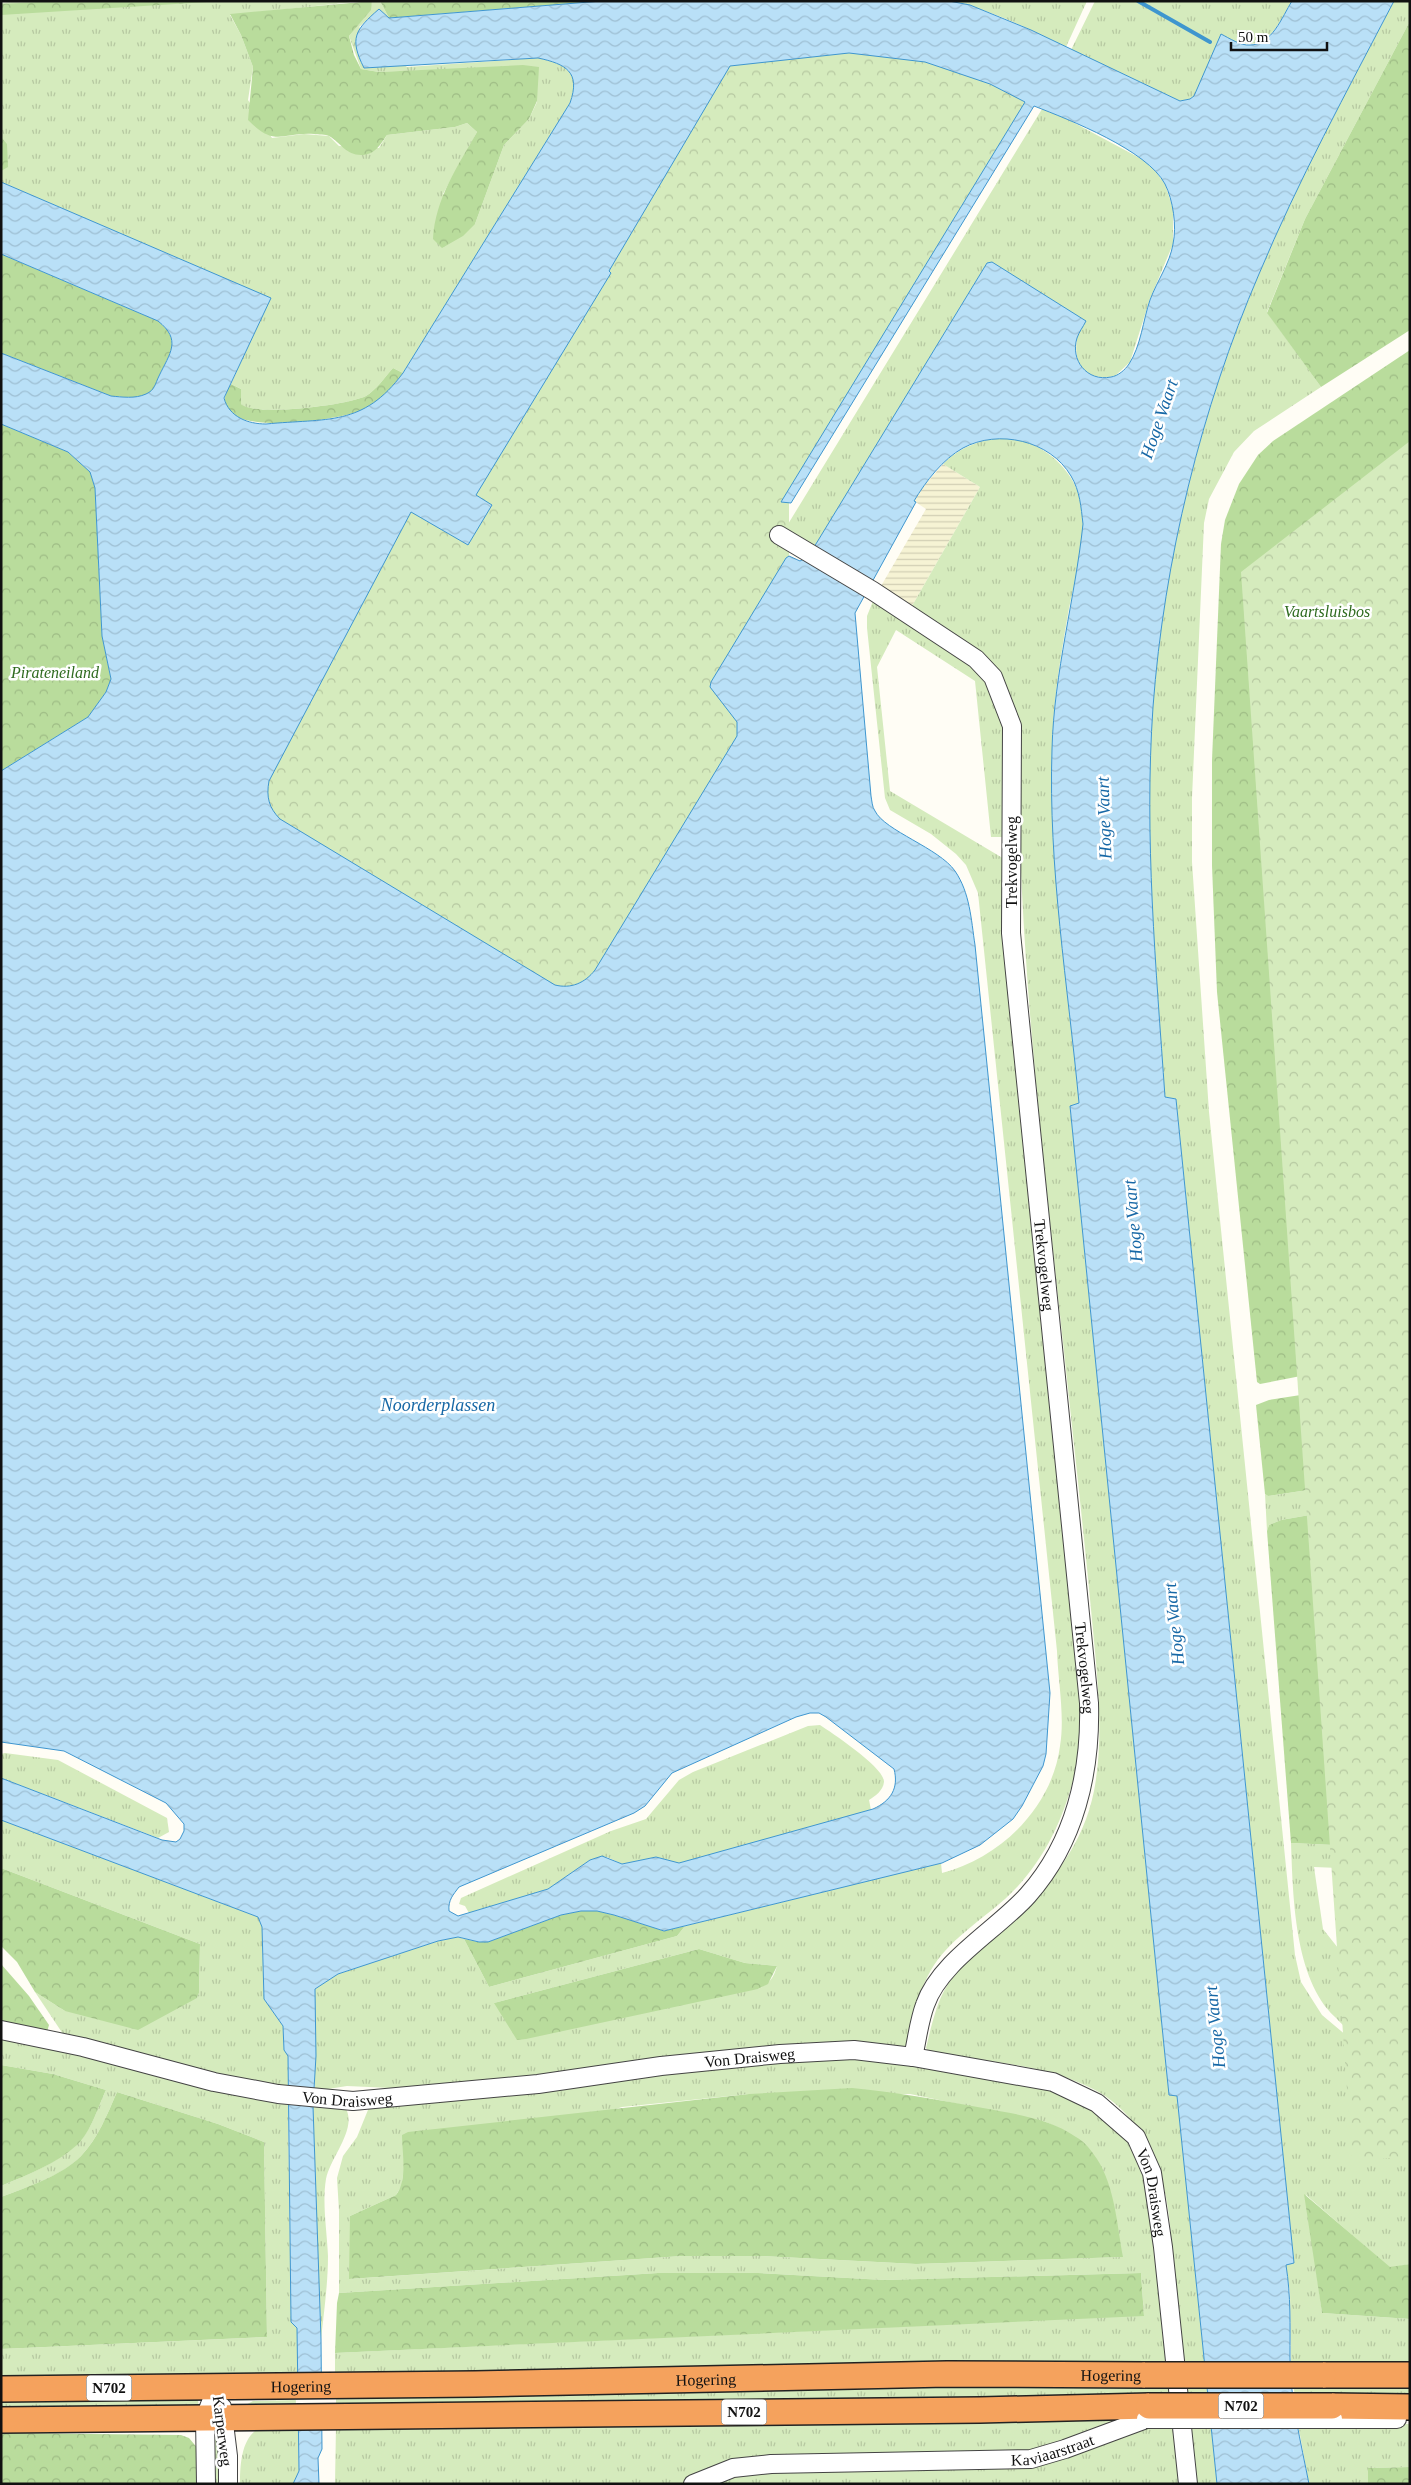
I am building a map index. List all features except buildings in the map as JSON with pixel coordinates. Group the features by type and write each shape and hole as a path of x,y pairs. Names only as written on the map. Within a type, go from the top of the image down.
{"highway":[{"name":"Hogering","path":"1,2388 340,2386 947,2374 1410,2375"},
{"name":"Hogering","path":"1,2420 980,2410 1332,2413 1410,2407"}],"street":[{"name":"Trekvogelweg","path":"779,535 873,591 976,659 993,676 1012,726 1011,933 1053,1328 1090,1712 1090,1739 1084,1776 1072,1820 1054,1860 1028,1895 944,1973 925,2004 913,2057"},
{"name":"Von Draisweg","path":"1,2030 83,2046 214,2082 278,2094 322,2098 377,2100 538,2084 661,2066 780,2054 854,2050 913,2057 1053,2082 1096,2103 1136,2137 1152,2173 1162,2238 1188,2484"},
{"name":"Karperweg","path":"206,2484 217,2387"},
{"name":"Kaviaarstraat","path":"693,2484 733,2468 771,2464 1031,2458 1065,2449 1147,2412"},
{"path":"1332,2413 1410,2419"},
{"name":"Karperweg","path":"214,2417 228,2484"}],"shaded area":[{"path":"943,464 980,487 912,606 881,586 926,509 914,501 923,487"}],"green space":[{"path":"21,1 363,1 230,15 241,35 253,67 248,100 272,138 304,134 329,136 339,146 379,148 387,135 455,127 467,123 477,132 443,194 475,224 504,145 529,119 537,102 537,85 440,70 379,72 361,69 349,36 370,10 372,1 380,1 389,18 379,9 359,27 407,67 538,58 556,63 569,71 574,84 573,92 570,103 403,373 393,368 377,387 366,396 341,403 282,410 249,408 241,404 241,389 231,384 270,298 1,182 1,3"},
{"path":"55,1 223,1 1,15 1,4"},
{"path":"372,1 371,10 349,36 354,55 361,69 379,72 523,65 539,67 537,101 529,119 504,145 475,224 463,236 442,248 433,239 438,210 455,170 477,132 467,123 455,127 387,135 374,151 361,155 347,151 328,135 272,136 265,134 248,120 253,67 241,35 230,14"},
{"path":"380,1 602,1 389,18"},
{"path":"949,1 1087,1 1066,47 994,14"},
{"path":"1095,1 1292,1 1277,26 1266,39 1250,44 1240,42 1194,96 1180,101 1071,50"},
{"path":"1394,1 1410,1 1410,21 1305,219 1267,312 1321,387 1254,431 1234,452 1209,499 1204,523 1192,798 1192,862 1209,1112 1295,1955 1301,1982 1322,2015 1410,2089 1410,2264 1390,2268 1306,2195 1322,2313 1410,2319 1410,2366 1291,2365 1290,2292 1286,2265 1294,2263 1176,1099 1165,1097 1150,854 1153,707 1158,652 1176,541 1188,486 1220,378 1238,326 1274,239 1324,136"},
{"path":"1410,21 1410,330 1321,387 1267,313 1305,219"},
{"path":"847,49 928,58 989,79 1029,101 789,496 789,560 746,725 577,1007 250,806 410,506 726,63"},
{"path":"1042,109 1067,119 1149,163 1165,184 1173,209 1173,244 1150,299 1130,362 1115,376 1105,377 1089,374 1079,363 1076,348 1077,338 987,263 812,551 785,529"},
{"path":"1,137 7,144 8,167 1,171"},
{"path":"1,254 158,321 170,334 172,347 153,390 138,397 111,396 1,353"},
{"path":"1410,350 1410,609 1306,1375 1260,1384 1257,1382 1217,992 1212,866 1212,760 1221,544 1225,520 1239,484 1258,455 1273,441"},
{"path":"393,368 403,373 378,401 368,408 336,417 312,421 262,423 242,419 229,411 225,398 231,384 241,389 241,404 250,408 282,410 341,403 366,396 377,387"},
{"name":"Pirateneiland","path":"1,424 68,452 90,472 95,488 102,636 111,679 106,692 88,717 1,771"},
{"path":"1002,437 1015,439 1040,448 1060,464 1069,474 1075,486 1083,511 1082,541 1060,665 1052,749 1053,838 1056,883 1079,1104 1070,1106 1169,2095 1177,2096 1217,2484 1191,2484 1175,2314 1170,2221 1158,2167 1141,2133 1125,2113 1106,2096 1076,2081 1035,2069 929,2052 926,2048 939,2002 947,1985 969,1959 1031,1902 1058,1870 1070,1852 1088,1813 1094,1791 1099,1751 1099,1711 1095,1650 1035,1077 1022,897 1018,717 995,672 985,659 960,638 912,606 980,487 943,464 963,449"},
{"name":"Vaartsluisbos","path":"1410,441 1410,2156 1352,2162 1241,572"},
{"path":"873,601 974,664 986,679 1005,726 1006,837 991,837 975,681 896,630 877,667 890,791 1006,860 1063,1480 1083,1734 1067,1802 1048,1844 1022,1882 1005,1899 955,1941 931,1970 919,1997 907,2046 435,2090 347,2086 315,2091 315,1989 338,1974 438,1941 458,1937 464,1939 489,1987 677,1936 685,1926 941,1863 942,1873 984,1856 1003,1843 1020,1827 1034,1809 1046,1790 1055,1769 1062,1723 1057,1651 978,893 966,865 956,854 931,834 890,810 885,798 867,616","holes":["699,1949 745,1963 777,1966 770,1980 758,1989 494,2003"]},
{"path":"1307,1394 1321,1488 1268,1496 1265,1494 1256,1405 1269,1400"},
{"path":"1321,1488 1363,1869 1314,1867 1323,1929 1410,2039 1356,2031 1342,2024 1321,2001 1311,1981 1298,1935 1291,1843 1355,1846 1321,1513 1281,1520 1269,1525 1267,1531 1265,1494 1268,1496"},
{"path":"1321,1513 1355,1846 1291,1843 1267,1531 1269,1525 1281,1520"},
{"path":"820,1725 857,1751 882,1776 884,1782 882,1788 869,1800 871,1810 679,1864 656,1857 622,1864 607,1857 590,1860 548,1889 469,1913 465,1906 459,1904 461,1898 611,1831 646,1819 679,1780 693,1772 808,1726"},
{"path":"1,1754 58,1760 167,1818 169,1832 158,1838 1,1778"},
{"path":"1,1820 258,1917 262,1927 264,1999 283,2026 284,2050 288,2055 288,2089 270,2089 65,2037 35,1992 65,2011 197,1998 199,1993 200,1944 1,1868"},
{"path":"1,1868 200,1944 199,1993 197,1998 138,2030 65,2011 35,1992 17,1962 1,1946"},
{"path":"581,1911 597,1911 614,1915 664,1931 685,1926 677,1936 489,1987 464,1939 488,1942 561,1915"},
{"path":"699,1949 745,1963 777,1966 768,1984 758,1989 526,2039 517,2040 494,2003"},
{"path":"1,1964 29,1996 49,2025 47,2032 1,2025"},
{"path":"1,2034 288,2103 291,2322 297,2328 298,2377 1,2379 1,2349 267,2337 264,2142 218,2124 117,2092 97,2134 74,2163 55,2175 1,2197 1,2186 50,2163 68,2152 81,2140 90,2126 106,2090 53,2074 1,2065"},
{"path":"814,2054 1013,2075 1097,2103 1143,2159 1173,2367 335,2377 335,2353 1144,2315 1141,2273 884,2280 758,2273 658,2273 339,2293 337,2178 343,2156 357,2137 370,2105","holes":["749,2094 910,2094 1046,2122 1059,2128 1122,2257 916,2264 762,2256 682,2256 350,2279 350,2216 396,2195 402,2185 403,2175 622,2107"]},
{"path":"1,2065 53,2074 106,2090 90,2126 77,2145 51,2163 1,2186"},
{"path":"852,2088 918,2096 1019,2115 1054,2125 1079,2139 1088,2146 1097,2159 1108,2182 1112,2194 1123,2257 916,2264 762,2256 682,2256 349,2279 350,2216 396,2195 400,2189 403,2174 402,2135 408,2132 749,2094"},
{"path":"117,2092 218,2124 264,2142 267,2337 1,2349 1,2197 54,2175 81,2156 106,2118"},
{"path":"313,2106 346,2109 348,2117 346,2134 326,2179 325,2207 328,2266 321,2339"},
{"path":"1304,2194 1390,2267 1410,2264 1410,2319 1322,2313"},
{"path":"658,2273 758,2273 884,2280 1141,2273 1144,2316 335,2353 339,2293"},
{"path":"1410,2381 1410,2398 1295,2398 1293,2382"},
{"path":"1174,2382 1176,2400 336,2410 336,2399 440,2395"},
{"path":"194,2396 198,2400 199,2408 1,2413 1,2398"},
{"path":"298,2400 298,2410 244,2406 253,2401"},
{"path":"1150,2414 1042,2450 715,2467 682,2484 335,2484 336,2425"},
{"path":"1147,2423 1178,2423 1183,2484 707,2484 745,2471 1023,2465"},
{"path":"1298,2424 1410,2424 1410,2467 1368,2468 1368,2484 1309,2484"},
{"path":"270,2425 298,2425 299,2471 293,2484 240,2484 243,2451 255,2431"},
{"path":"1,2433 181,2435 189,2438 199,2450 198,2484 1,2484"},
{"path":"213,2437 221,2437 222,2484 213,2484"},
{"path":"1410,2467 1410,2484 1368,2484 1368,2468"}],"water":[{"name":"Noorderplassen","path":"602,1 949,1 970,5 1031,30 1180,101 1194,96 1221,34 1243,44 1258,44 1276,29 1292,1 1394,1 1324,136 1274,239 1238,325 1220,378 1188,486 1176,541 1158,652 1151,756 1150,853 1152,902 1165,1097 1176,1099 1294,2263 1286,2265 1290,2322 1290,2373 1296,2421 1309,2484 1217,2484 1177,2096 1169,2095 1070,1106 1079,1103 1056,882 1053,838 1052,749 1057,692 1083,524 1078,493 1071,476 1062,464 1037,446 1022,441 992,439 977,442 963,448 942,464 914,501 916,502 855,613 873,808 889,826 937,855 955,871 967,897 975,945 1050,1693 1046,1754 1043,1766 1013,1819 980,1845 942,1863 664,1931 614,1915 597,1911 581,1911 561,1915 488,1942 458,1937 438,1941 338,1974 315,1989 316,2056 313,2106 321,2339 322,2449 318,2458 319,2484 293,2484 299,2471 297,2328 291,2322 288,2056 284,2050 283,2026 264,1999 262,1927 258,1917 1,1820 1,1778 162,1840 176,1842 184,1831 184,1824 166,1803 64,1751 1,1742 1,771 88,717 106,692 111,679 102,636 95,488 90,472 68,452 1,424 1,353 111,396 133,397 142,396 153,389 170,354 172,341 170,334 158,321 1,254 1,182 271,298 224,398 235,415 246,421 266,424 326,419 358,411 373,403 403,373 570,103 574,84 569,71 556,63 538,58 364,68 359,58 356,42 360,29 379,9 389,18","holes":["849,53 925,62 990,84 1025,102 781,502 791,503 1034,106 1087,128 1125,148 1156,171 1168,190 1172,205 1175,229 1171,251 1150,300 1133,357 1119,374 1102,378 1088,373 1082,368 1076,354 1077,338 1086,321 992,262 987,263 808,557 800,561 789,556 786,558 711,682 710,687 737,722 737,736 595,970 577,984 567,986 555,985 280,819 273,811 269,802 269,781 411,512 468,545 492,505 476,495 611,273 609,271 730,66","810,1713 819,1713 826,1717 894,1769 894,1788 885,1802 873,1809 679,1863 656,1857 622,1864 602,1856 590,1860 548,1889 458,1916 449,1911 450,1901 459,1887 634,1813 645,1806 672,1773 796,1717"]}],"pier":[{"path":"295,2377 324,2377 324,2404 296,2404"}],"waterway":[{"path":"1138,1 1210,42"}],"water label":[{"name":"Hoge Vaart","path":"1159,419"},
{"name":"Hoge Vaart","path":"1104,818"},
{"name":"Hoge Vaart","path":"1133,1221"},
{"name":"Hoge Vaart","path":"1174,1624"},
{"name":"Hoge Vaart","path":"1215,2027"}]}
